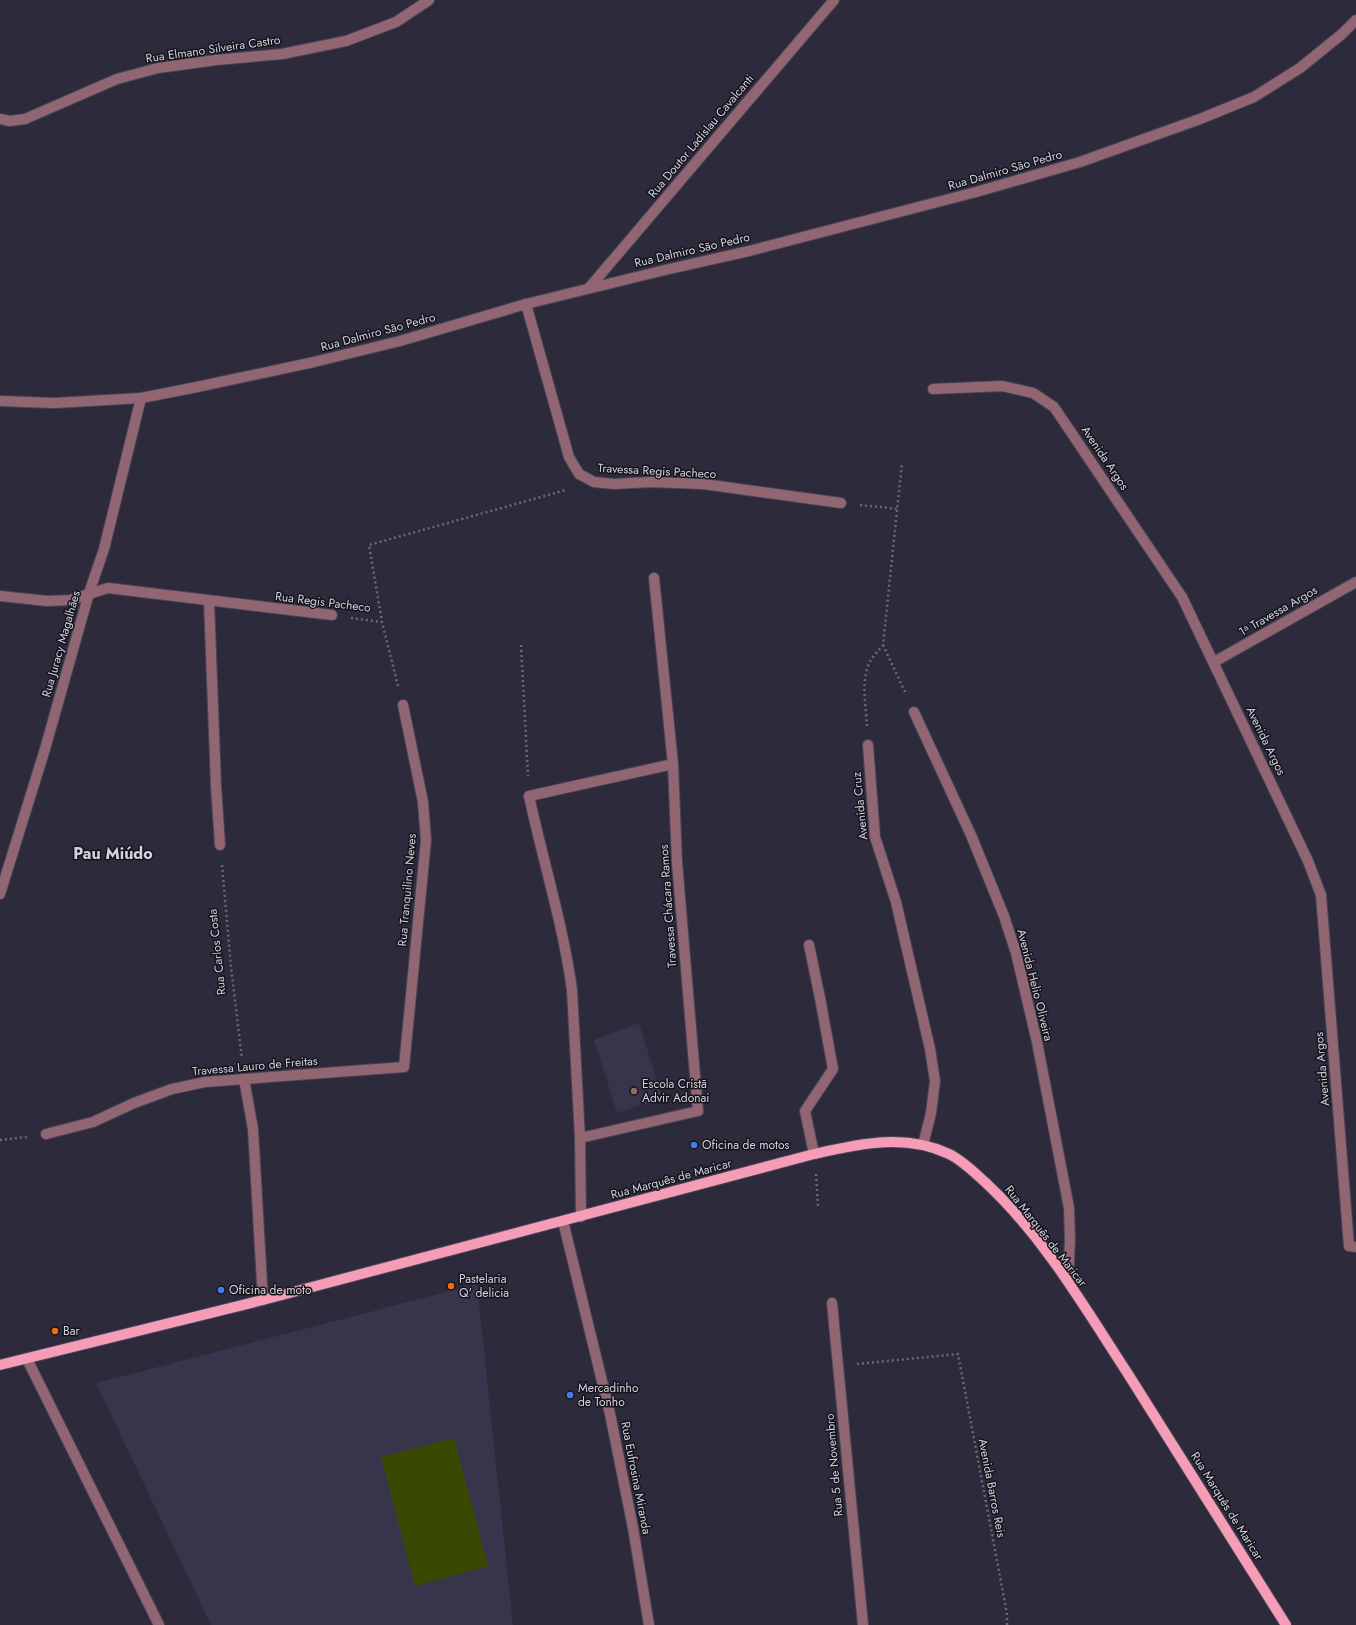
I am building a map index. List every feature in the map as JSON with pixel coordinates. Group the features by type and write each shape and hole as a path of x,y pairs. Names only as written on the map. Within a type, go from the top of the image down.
{"main road":[{"name":"Rua Marquês de Maricar","path":"0,1365 263,1300 581,1217 814,1154 852,1145 888,1141 923,1145 950,1154 973,1171 996,1193 1021,1221 1068,1281 1286,1625"}],"street":[{"name":"Rua Elmano Silveira Castro","path":"0,119 25,119 117,79 158,68 216,60 282,54 346,41 396,22 429,0"},
{"name":"Rua Doutor Ladislau Cavalcanti","path":"588,288 834,0"},
{"name":"Rua Dalmiro São Pedro","path":"0,401 55,403 141,398 314,362 400,341 526,304 588,288 749,251 976,192 1080,162 1200,119 1254,97 1300,68 1342,34 1356,20"},
{"name":"Travessa Regis Pacheco","path":"526,304 569,457 579,474 594,482 614,484 651,482 703,484 841,503"},
{"name":"Avenida Argos","path":"933,390 1002,386 1033,393 1054,406 1182,597 1308,860 1321,895 1349,1246 1356,1247"},
{"name":"Rua Juracy Magalhães","path":"0,894 45,749 89,593 104,548 141,398"},
{"name":"Travessa Chácara Ramos","path":"580,1138 698,1111 677,862 673,764 654,578"},
{"name":"1ᵃ Travessa Argos","path":"1214,662 1356,582"},
{"name":"Rua Regis Pacheco","path":"0,596 47,601 70,600 108,588 332,615"},
{"path":"209,601 220,844"},
{"name":"Rua Tranquilino Neves","path":"403,705 423,802 426,840 404,1068"},
{"name":"Avenida Helio Oliveira","path":"914,712 971,835 1004,916 1016,953 1037,1042 1068,1208 1070,1240 1068,1281"},
{"name":"Avenida Cruz","path":"868,745 875,837 896,902 930,1049 935,1081 931,1113 923,1145"},
{"path":"581,1217 580,1138 572,990 569,968 554,898 539,842 529,796 673,764"},
{"path":"809,945 833,1069 805,1111 814,1154"},
{"name":"Travessa Lauro de Freitas","path":"46,1134 93,1122 134,1103 172,1089 205,1082 404,1068"},
{"path":"244,1079 253,1129 263,1300"},
{"name":"Rua Eufrosina Miranda","path":"563,1221 610,1414 633,1528 649,1625"},
{"name":"Rua 5 de Novembro","path":"832,1303 863,1625"},
{"path":"27,1359 159,1625"}],"path":[{"path":"902,463 883,645 914,712"},
{"name":"Rua Regis Pacheco","path":"332,615 382,622 369,545 594,482"},
{"path":"841,503 898,509"},
{"path":"382,622 403,705"},
{"path":"521,645 529,796"},
{"path":"868,745 865,687 866,672 871,660 883,645"},
{"name":"Rua Carlos Costa","path":"220,844 231,967 244,1079"},
{"path":"0,1140 46,1134"},
{"path":"814,1154 818,1206"},
{"name":"Avenida Barros Reis","path":"838,1366 958,1354 1007,1614 1007,1625"}],"shaded area":[{"path":"639,1023 662,1098 617,1113 594,1040"},
{"path":"477,1284 513,1625 211,1625 96,1383"}],"green space":[{"path":"454,1438 488,1566 415,1586 381,1457"}],"place":[{"name":"Escola Cristã Advir Adonai","path":"634,1091"},
{"name":"Oficina de motos","path":"694,1145"},
{"name":"Pastelaria Q' delicia","path":"451,1286"},
{"name":"Oficina de moto","path":"221,1290"},
{"name":"Bar","path":"55,1331"},
{"name":"Mercadinho de Tonho","path":"570,1395"}],"district":[{"name":"Pau Miúdo","path":"113,853"}]}
